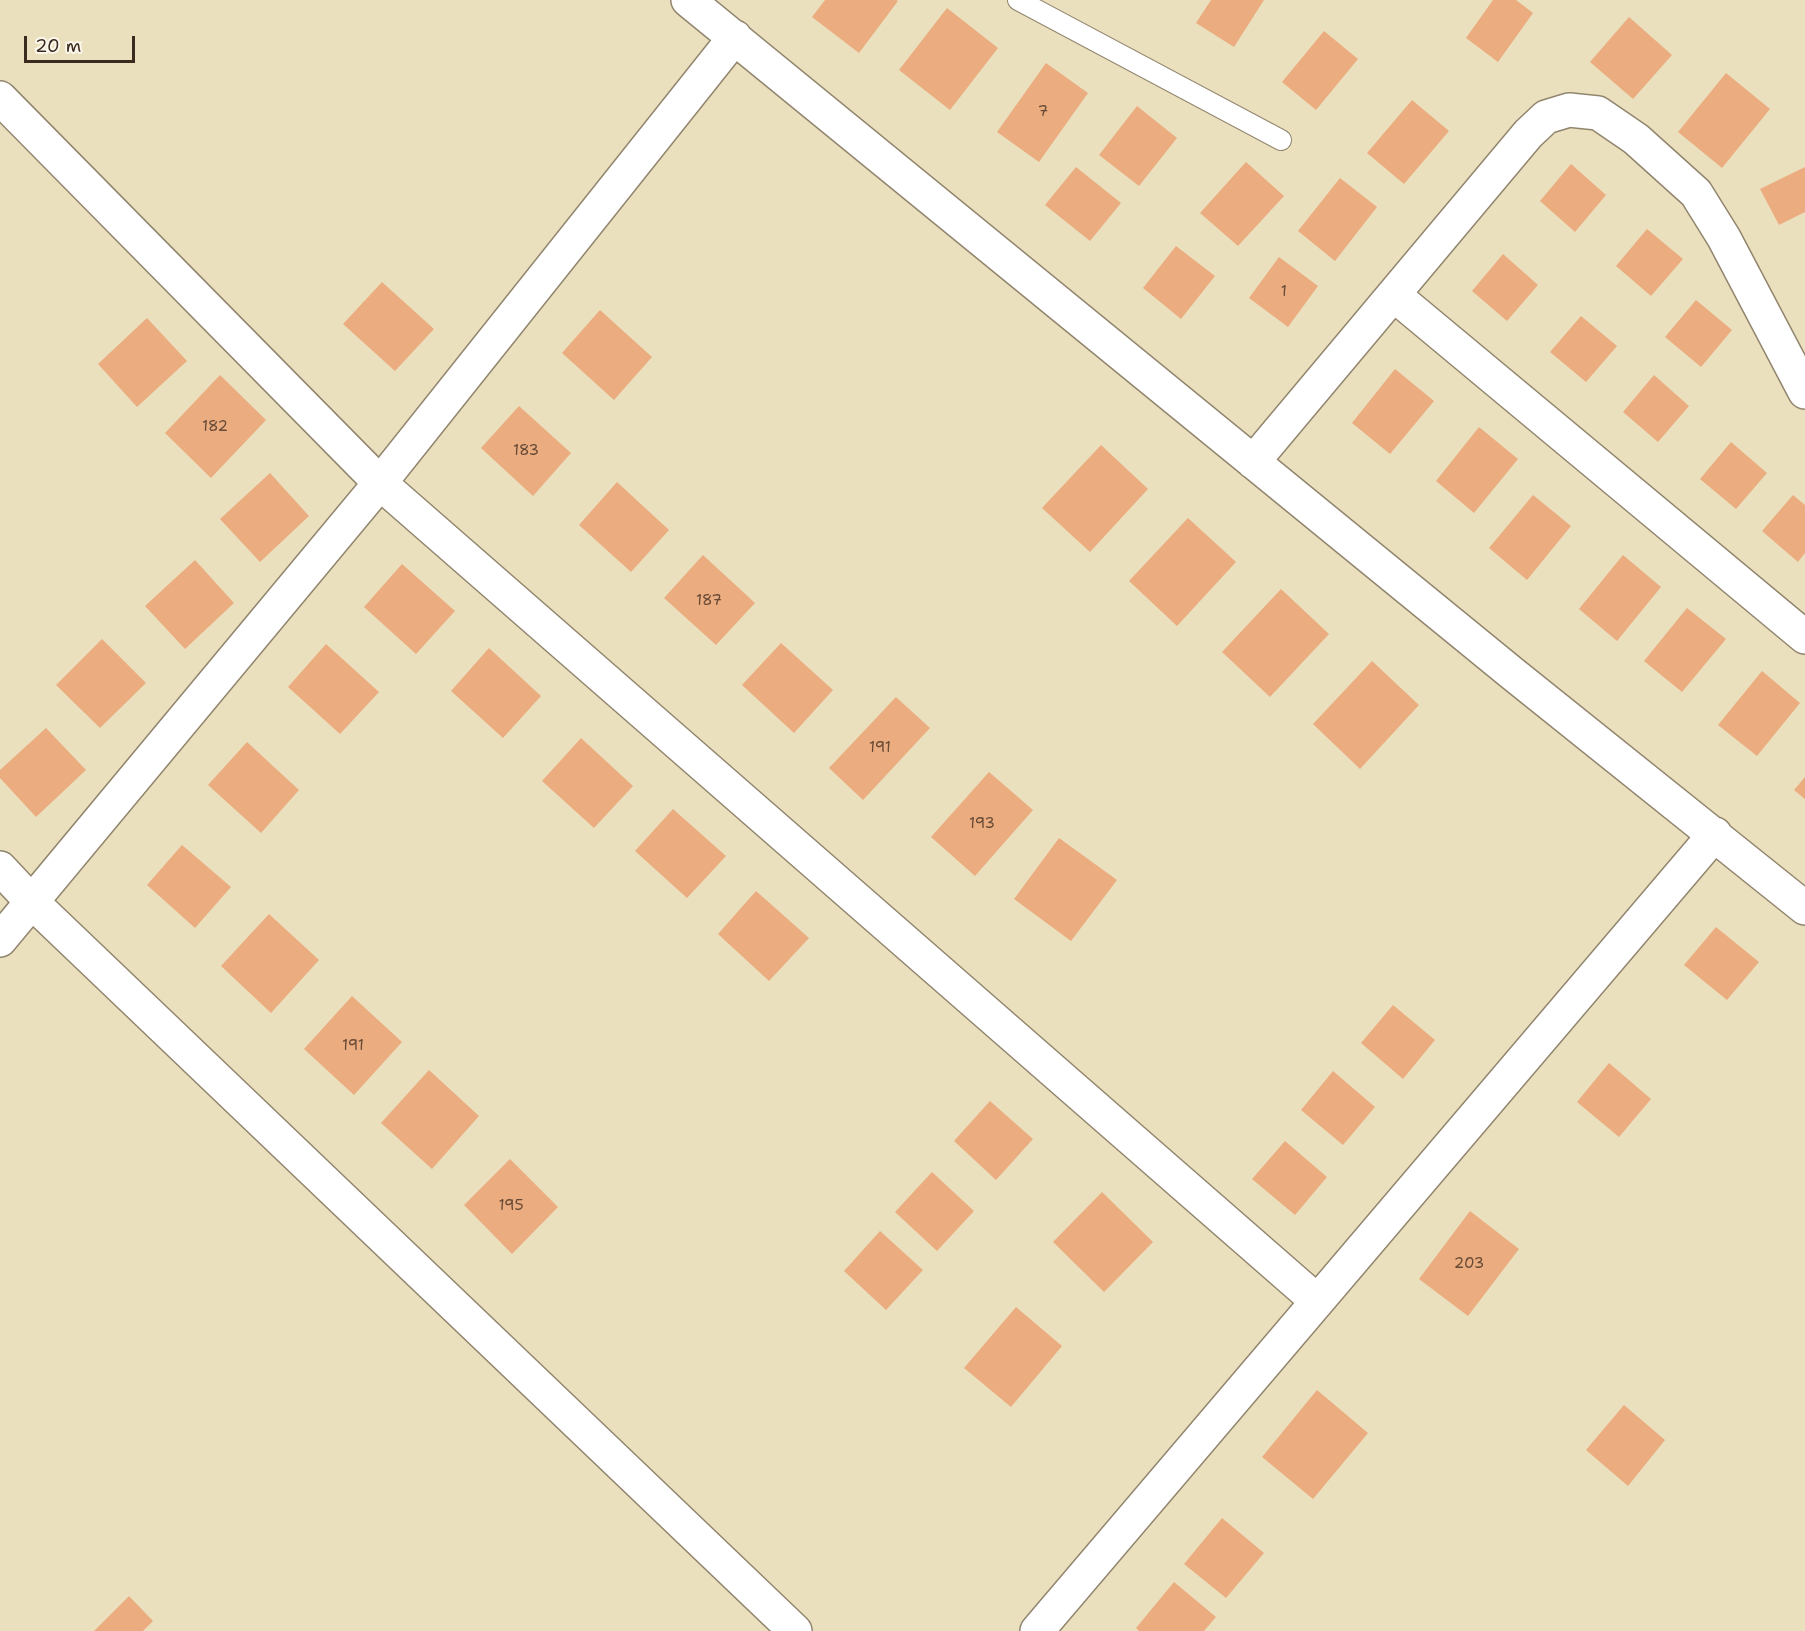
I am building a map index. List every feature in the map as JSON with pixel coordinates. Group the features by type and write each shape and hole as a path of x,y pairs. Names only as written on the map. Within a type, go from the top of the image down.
{"street":[{"path":"688,0 1513,674 1805,908"},
{"path":"0,940 380,483 735,37"},
{"path":"0,98 380,483 1317,1300"},
{"path":"1253,462 1528,134 1546,117 1569,110 1598,113 1636,140 1696,193 1724,238 1805,392"},
{"path":"1394,296 1805,636"},
{"path":"1037,1631 1715,834"},
{"path":"0,868 32,902 795,1631"}],"lane":[{"path":"1018,0 1281,140"}],"building":[{"path":"825,0 898,1 859,53 812,17"},
{"path":"1211,0 1264,0 1234,47 1196,23"},
{"path":"1493,0 1516,0 1533,13 1498,62 1466,38"},
{"path":"947,8 998,48 950,110 899,70"},
{"path":"1629,17 1672,55 1633,99 1590,62"},
{"path":"1324,31 1358,59 1316,110 1282,82"},
{"path":"1046,63 1088,93 1039,162 997,132"},
{"path":"1726,73 1770,109 1722,168 1678,132"},
{"path":"1412,100 1449,131 1404,184 1367,153"},
{"path":"1137,106 1177,138 1139,186 1099,155"},
{"path":"1246,162 1284,196 1238,246 1200,213"},
{"path":"1571,164 1606,195 1575,232 1540,201"},
{"path":"1076,167 1121,203 1090,241 1045,205"},
{"path":"1805,167 1805,212 1779,225 1760,189"},
{"path":"1340,178 1377,207 1335,261 1298,231"},
{"path":"1647,229 1683,259 1651,296 1616,266"},
{"path":"1176,246 1215,276 1181,319 1143,288"},
{"path":"1503,254 1538,285 1507,321 1472,291"},
{"path":"1279,257 1318,286 1288,327 1249,298"},
{"path":"382,282 434,329 395,371 343,324"},
{"path":"1696,300 1732,330 1701,367 1665,337"},
{"path":"600,310 652,357 614,400 562,353"},
{"path":"1581,316 1617,346 1586,382 1550,352"},
{"path":"147,318 187,361 137,407 98,364"},
{"path":"1395,369 1434,401 1390,454 1352,423"},
{"path":"220,375 266,420 211,478 165,433"},
{"path":"1654,375 1689,406 1658,442 1623,412"},
{"path":"519,406 571,453 533,496 481,448"},
{"path":"1479,427 1518,459 1474,513 1436,481"},
{"path":"1731,442 1767,473 1736,509 1700,479"},
{"path":"1101,445 1148,489 1090,552 1042,508"},
{"path":"270,473 309,516 260,562 220,519"},
{"path":"617,482 669,530 631,572 579,525"},
{"path":"1533,495 1571,526 1527,580 1489,548"},
{"path":"1793,495 1805,505 1805,553 1798,562 1762,531"},
{"path":"1188,518 1236,562 1177,626 1129,581"},
{"path":"703,555 755,603 716,645 664,598"},
{"path":"1623,555 1661,587 1617,641 1579,609"},
{"path":"195,560 234,603 185,649 145,606"},
{"path":"402,564 455,611 416,654 364,607"},
{"path":"1281,589 1329,634 1270,697 1222,652"},
{"path":"1687,608 1726,639 1682,692 1644,661"},
{"path":"102,639 146,683 100,728 56,685"},
{"path":"781,643 833,690 794,733 742,685"},
{"path":"326,644 379,692 340,734 288,687"},
{"path":"489,648 541,696 503,738 451,691"},
{"path":"1372,661 1419,705 1360,769 1313,724"},
{"path":"1762,671 1800,703 1757,756 1718,725"},
{"path":"896,697 930,728 863,800 829,768"},
{"path":"46,728 86,770 36,817 0,778 0,770"},
{"path":"581,738 633,786 594,828 542,781"},
{"path":"247,742 299,790 261,833 208,785"},
{"path":"989,772 1033,810 975,876 931,837"},
{"path":"1805,777 1805,799 1794,790"},
{"path":"673,809 726,856 687,898 635,851"},
{"path":"1059,838 1117,880 1071,941 1014,899"},
{"path":"182,845 231,887 195,928 147,885"},
{"path":"756,891 809,938 769,981 718,934"},
{"path":"269,914 319,960 271,1013 221,966"},
{"path":"1716,927 1759,962 1727,1000 1684,965"},
{"path":"352,996 402,1042 354,1095 304,1049"},
{"path":"1393,1005 1435,1040 1403,1079 1361,1043"},
{"path":"1609,1063 1651,1099 1619,1137 1577,1102"},
{"path":"429,1070 479,1116 432,1169 381,1123"},
{"path":"1333,1071 1375,1107 1343,1145 1301,1110"},
{"path":"990,1101 1033,1139 996,1180 954,1141"},
{"path":"1285,1141 1327,1177 1295,1215 1252,1179"},
{"path":"510,1159 558,1207 512,1254 464,1205"},
{"path":"932,1172 974,1211 937,1251 895,1212"},
{"path":"1102,1192 1153,1242 1104,1292 1053,1242"},
{"path":"1470,1211 1519,1249 1468,1316 1419,1279"},
{"path":"880,1231 923,1270 886,1310 844,1271"},
{"path":"1016,1307 1062,1346 1011,1407 964,1368"},
{"path":"1317,1390 1368,1433 1313,1499 1262,1457"},
{"path":"1624,1405 1665,1440 1628,1486 1586,1450"},
{"path":"1222,1518 1264,1553 1226,1598 1184,1564"},
{"path":"1174,1582 1216,1617 1204,1631 1139,1631 1136,1628"},
{"path":"129,1596 153,1621 143,1631 94,1631"}]}
